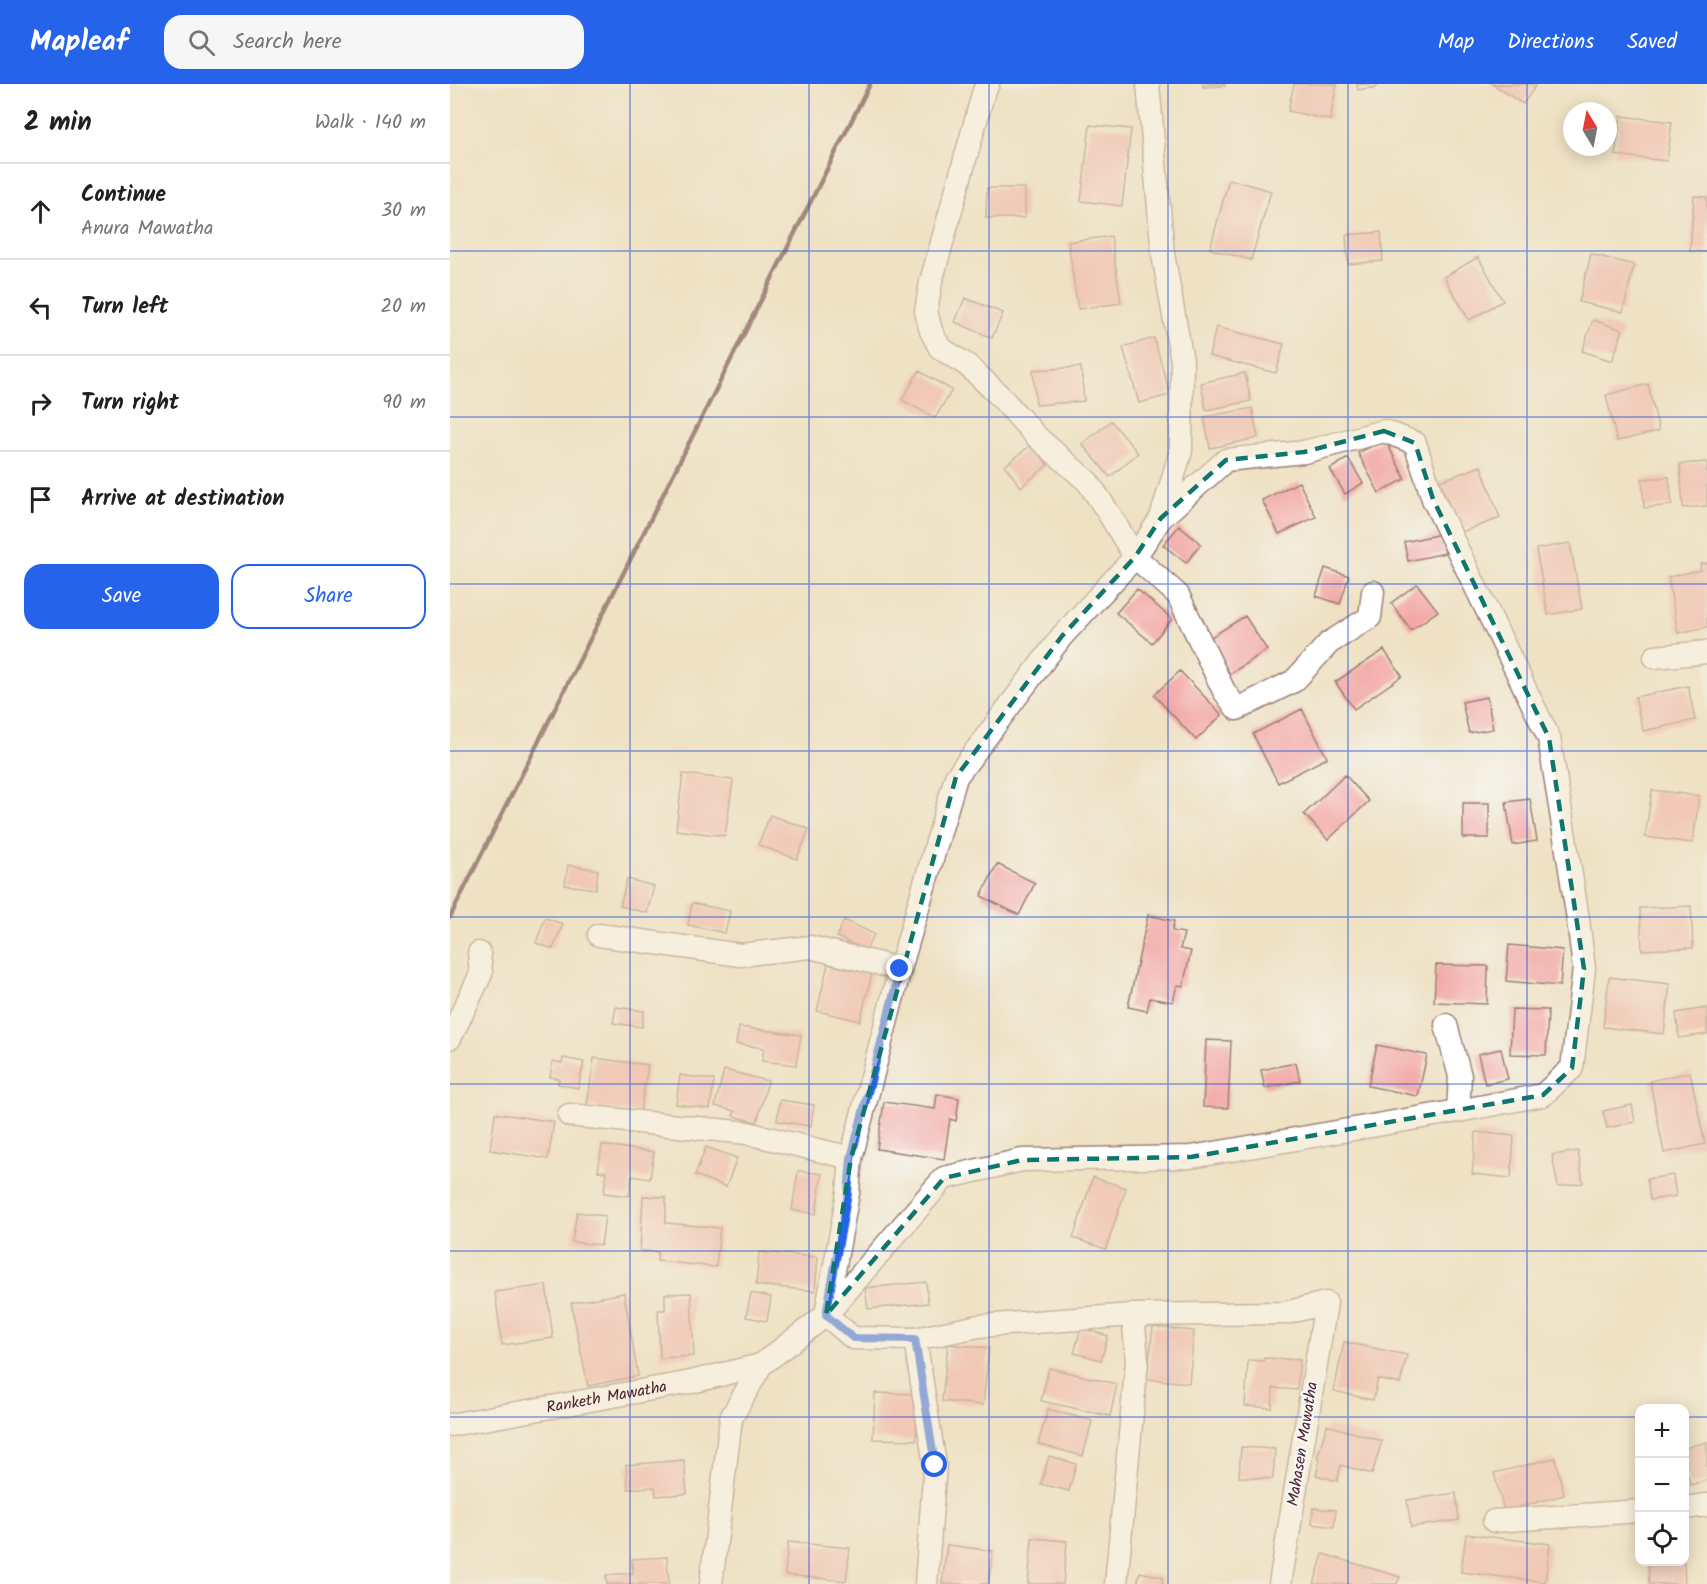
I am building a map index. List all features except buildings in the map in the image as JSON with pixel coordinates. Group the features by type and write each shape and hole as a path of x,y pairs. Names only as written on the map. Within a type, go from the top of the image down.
{"street":[{"path":"988,84 984,91 931,282 926,311 931,331 940,348 967,365 995,391 1037,437 1088,482 1135,557 1178,595 1224,691 1237,709 1294,681 1329,643 1370,616 1373,592"},
{"path":"1148,84 1163,254 1182,361 1181,451 1161,518"},
{"path":"711,1584 731,1418 761,1365 826,1315 944,1178 1022,1160 1191,1157 1458,1112 1543,1095 1572,1068 1584,969 1549,738 1433,499 1415,443 1384,431 1304,452 1226,460 1161,518 1135,557 1062,636 956,777 900,969 851,1158 848,1193 826,1315"},
{"path":"1654,657 1707,652"},
{"path":"599,935 740,955 810,947 900,969"},
{"path":"450,1038 482,974 480,953"},
{"path":"1446,1025 1460,1076 1458,1112"},
{"path":"569,1115 747,1133 851,1158"},
{"name":"Mahasen Mawatha","path":"1133,1315 1285,1313 1326,1303 1280,1584"},
{"path":"826,1315 853,1338 915,1339 979,1326 1133,1315 1137,1360 1116,1584"},
{"path":"915,1339 935,1465 926,1584"},
{"name":"Ranketh Mawatha","path":"450,1425 692,1383 761,1365"},
{"path":"1689,1507 1707,1505"},
{"path":"1494,1521 1635,1511"}],"highlighted area":[{"path":"1384,431 1415,443 1433,499 1549,738 1584,969 1572,1068 1543,1095 1191,1157 1022,1160 944,1178 826,1315 851,1158 956,777 1062,636 1135,557 1161,518 1226,460 1304,452"}],"railway":[{"path":"450,917 870,84"}],"route":[{"path":"900,969 851,1158 848,1193 826,1315 853,1338 915,1339 935,1465"}]}
